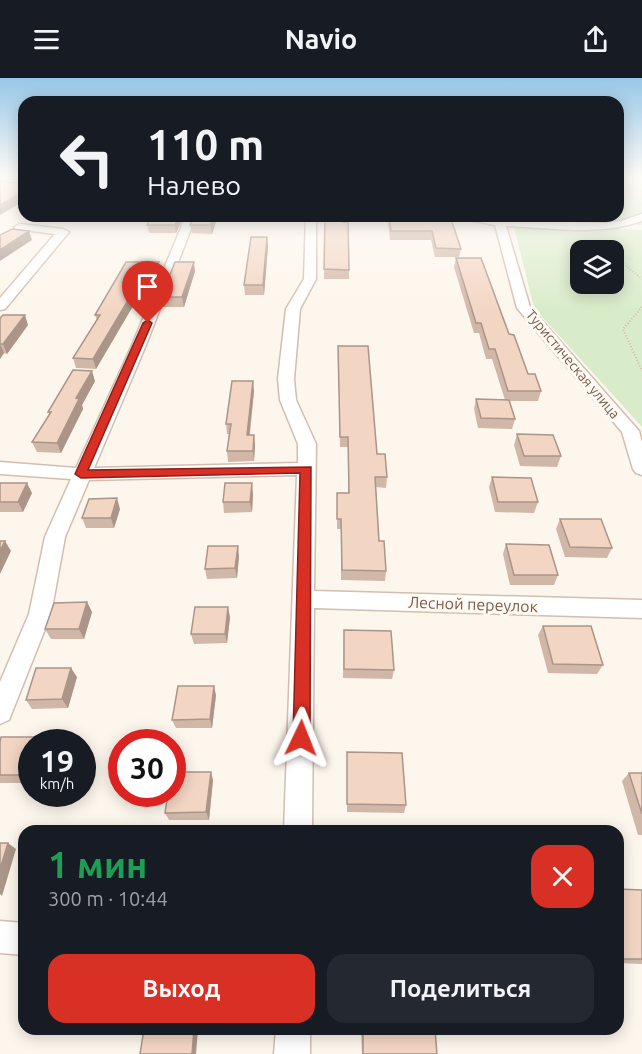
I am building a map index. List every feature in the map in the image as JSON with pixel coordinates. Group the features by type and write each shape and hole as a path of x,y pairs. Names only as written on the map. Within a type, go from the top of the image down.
{"street":[{"path":"7,235 26,224"},
{"path":"0,712 40,614 55,537 139,345 188,224"},
{"path":"298,825 307,444 288,400 286,380 293,309 310,279 312,224"},
{"name":"Туристическая улица","path":"500,224 524,308 630,431 642,469"},
{"path":"521,224 615,226 622,224"},
{"path":"0,306 63,232 20,227"},
{"path":"0,468 81,474 306,470"},
{"name":"Лесной переулок","path":"305,599 642,609"},
{"path":"0,937 18,938"},
{"path":"292,1054 293,1035"}],"path":[{"path":"624,264 642,279"},
{"path":"642,307 623,329 642,371"}],"green space":[{"path":"513,224 642,230 642,427 534,308"}],"building":[{"path":"148,224 176,224 175,225"},
{"path":"191,224 211,224 210,225"},
{"path":"325,224 348,224 349,270 324,269"},
{"path":"390,224 453,224 461,249 436,248 432,231 391,231"},
{"path":"12,229 29,231 0,250 0,235"},
{"path":"251,237 267,237 263,285 244,285"},
{"path":"456,258 481,258 509,334 514,335 528,374 535,374 541,391 508,391 495,349 489,349 481,323 476,323"},
{"path":"126,262 159,262 144,297 130,297 93,359 73,358 100,315 95,315"},
{"path":"175,262 194,262 182,297 161,297"},
{"path":"3,315 25,315 3,344 0,344 0,318"},
{"path":"338,346 368,346 377,454 385,454 387,477 375,477 379,541 384,541 386,571 342,570 341,519 337,519 337,493 349,493 348,437 340,437"},
{"path":"73,370 92,371 76,398 79,399 57,443 32,442 51,412 48,412"},
{"path":"232,381 253,381 247,435 254,435 253,451 227,451 231,424 226,424"},
{"path":"476,399 509,400 515,419 481,418"},
{"path":"517,434 553,435 561,456 524,456"},
{"path":"492,477 531,478 538,502 498,502"},
{"path":"0,483 27,483 18,502 0,502"},
{"path":"225,483 252,483 250,502 223,502"},
{"path":"117,498 111,518 82,518 89,499"},
{"path":"560,519 601,519 612,548 570,547"},
{"path":"0,541 5,541 0,551"},
{"path":"506,544 549,545 558,575 514,575"},
{"path":"208,546 238,546 235,568 205,569"},
{"path":"87,602 79,629 45,629 54,603"},
{"path":"195,607 228,607 225,634 191,634"},
{"path":"543,626 591,626 603,665 553,664"},
{"path":"344,630 391,631 394,670 344,669"},
{"path":"36,668 71,668 62,699 26,700"},
{"path":"178,686 214,686 210,719 172,720"},
{"path":"1,737 18,737 18,775 0,775"},
{"path":"347,752 402,753 406,805 347,804"},
{"path":"186,772 211,772 206,812 165,813 166,807 186,807"},
{"path":"629,773 642,773 642,814"},
{"path":"0,843 8,843 0,869"},
{"path":"624,889 642,890 642,959 624,959"},
{"path":"143,1035 194,1035 192,1054 140,1054"},
{"path":"363,1035 435,1035 437,1054 363,1054"}],"route":[{"path":"148,323 81,474 306,470 307,522 301,738"}]}
